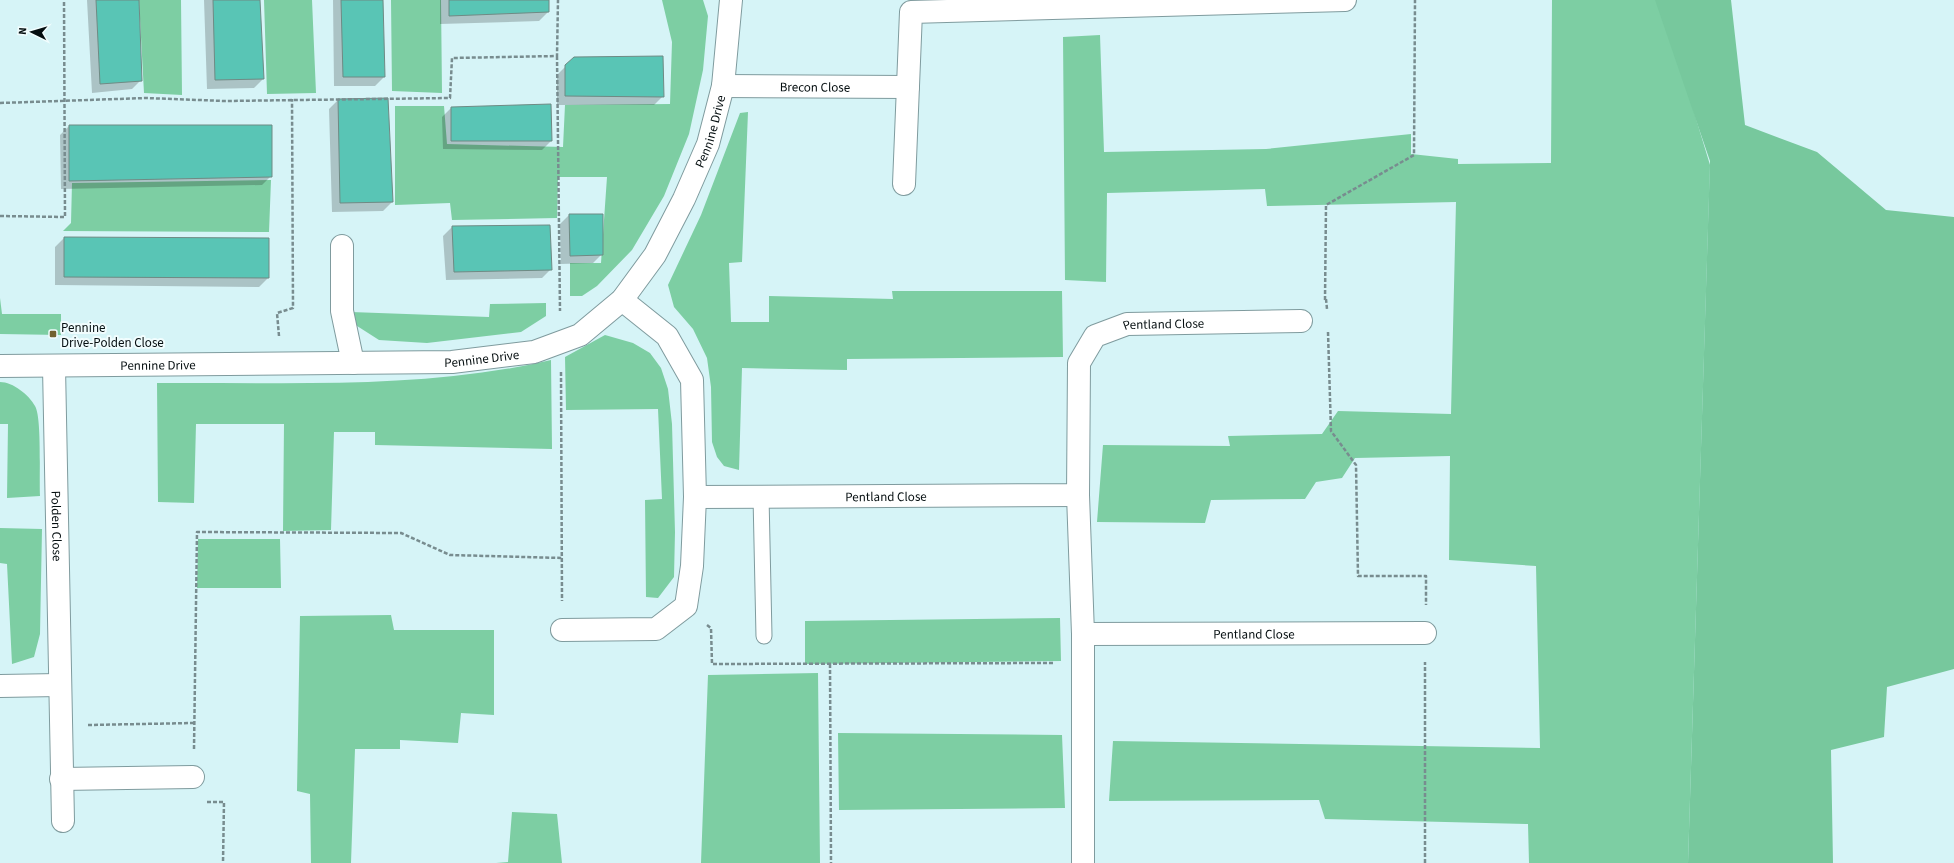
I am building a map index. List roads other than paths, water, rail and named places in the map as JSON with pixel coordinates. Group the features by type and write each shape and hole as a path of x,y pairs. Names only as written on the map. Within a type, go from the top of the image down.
{"street":[{"name":"Pennine Drive","path":"0,366 54,367 452,362 534,352 580,335 622,300 655,255 684,199 708,144 723,86 731,0"},
{"path":"904,184 911,12 1345,0"},
{"name":"Brecon Close","path":"723,86 908,87"},
{"path":"342,246 342,311 353,363"},
{"path":"562,630 656,629 686,606 692,566 695,497 692,380 667,336 622,300"},
{"name":"Pentland Close","path":"1083,863 1083,634 1078,495 1079,364 1095,336 1127,324 1301,321"},
{"name":"Polden Close","path":"54,367 59,686 63,821"},
{"name":"Pentland Close","path":"695,497 1078,495"},
{"name":"Pentland Close","path":"1083,634 1425,633"},
{"path":"0,686 59,686"},
{"path":"61,779 193,777"}],"lane":[{"path":"761,496 764,636"}],"place":[{"name":"Pennine Drive-Polden Close","path":"53,334"}]}
